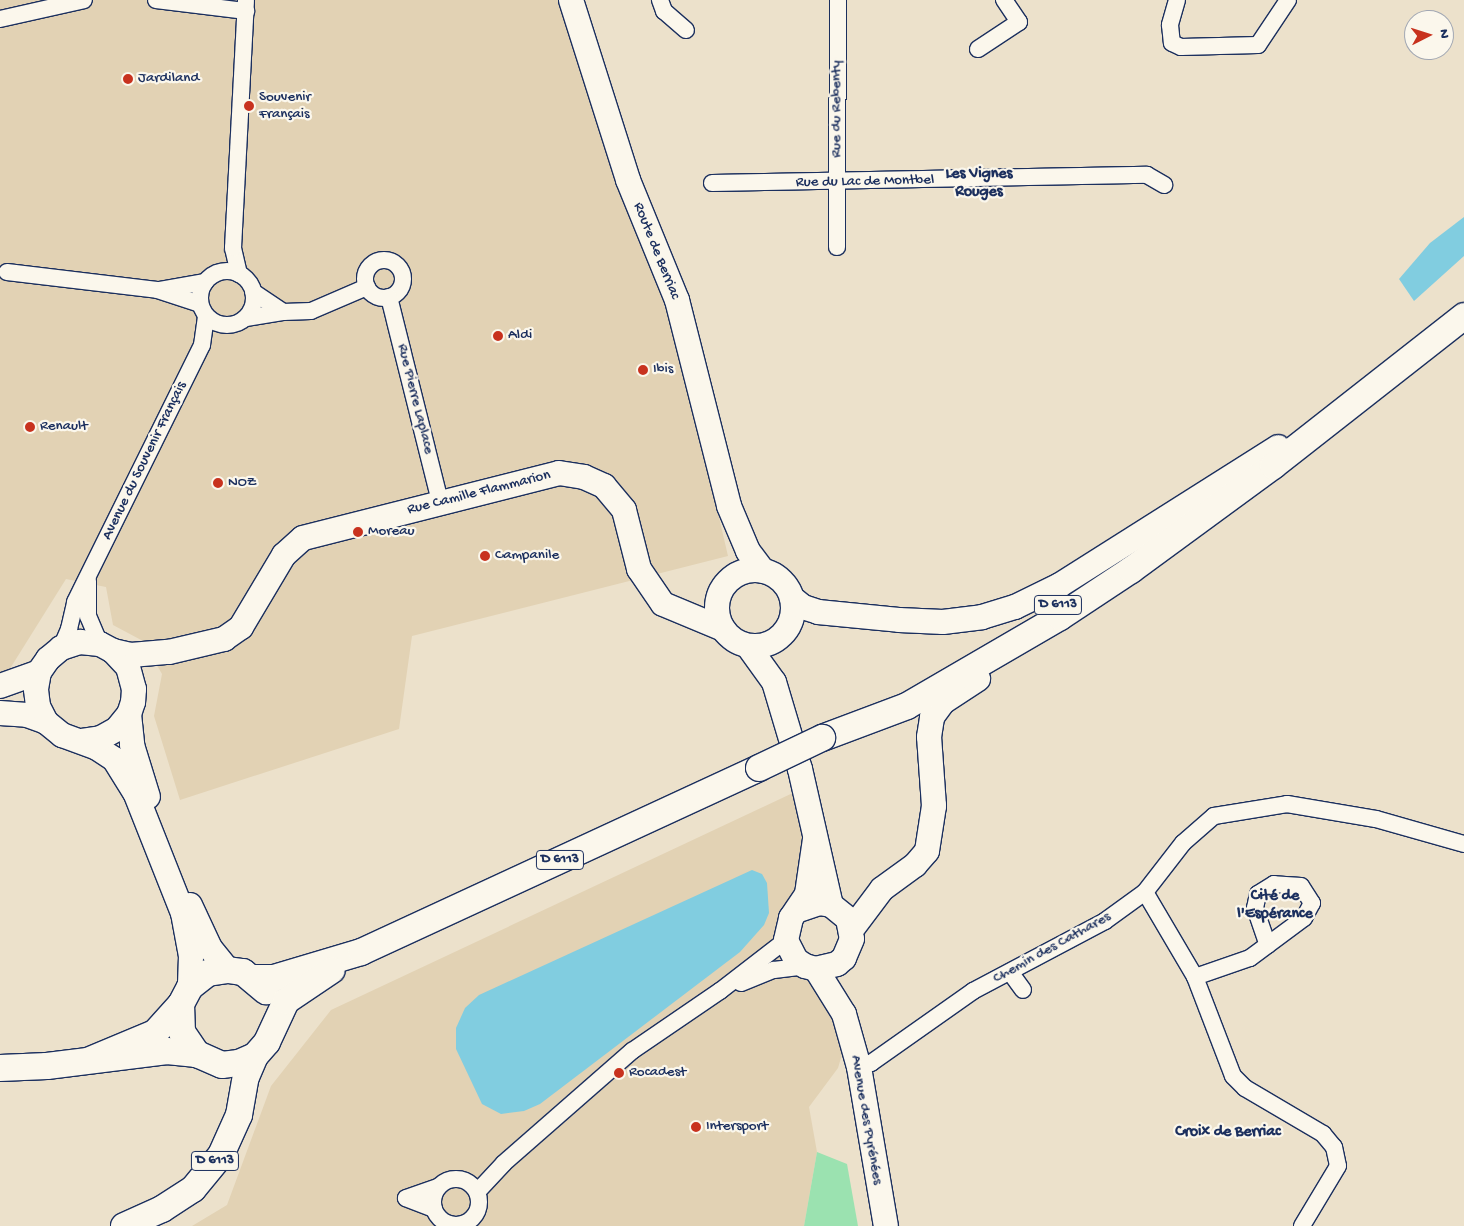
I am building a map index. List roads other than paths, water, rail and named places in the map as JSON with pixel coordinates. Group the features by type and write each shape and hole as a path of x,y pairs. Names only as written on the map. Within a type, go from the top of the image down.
{"main road":[{"name":"Route de Berriac","path":"571,0 628,180 677,300 729,506 748,551 763,571"},
{"name":"D 6113","path":"274,1024 292,995 361,952 822,738 1055,607 1464,315"},
{"name":"D 6113","path":"822,738 907,706 992,658 1131,570 1273,466 1464,315"},
{"path":"792,598 818,612 908,621 943,622 982,617 1015,607 1060,586 1278,447"},
{"name":"Rue Camille Flammarion","path":"107,647 131,655 169,652 224,639 241,627 284,555 303,538 440,501 559,474 584,477 604,486 624,510 640,569 663,604 723,629"},
{"name":"Route de Berriac","path":"726,584 732,558 729,506"},
{"path":"852,929 882,889 915,865 927,850 934,806 929,738 932,717 943,702 1019,656 1131,570"},
{"path":"676,609 700,601 745,572 763,571 782,580 792,598 792,619 781,637 774,682"},
{"path":"726,584 716,608 723,629 733,640 748,646 760,647 781,637"},
{"path":"46,722 38,706 36,689 40,672 48,658 60,648 80,642 107,647 128,667 134,689 129,714 132,745 166,849 210,948 228,970"},
{"path":"748,646 774,682 800,769 831,905"},
{"name":"Rue Camille Flammarion","path":"134,689 150,667 169,652"},
{"path":"0,686 40,672"},
{"path":"0,713 28,715 46,722 62,735 82,741 114,758 135,792 183,913 191,956 182,1032 196,1054"},
{"path":"82,741 101,738 117,729 129,714"},
{"path":"799,910 820,902 831,905 848,919 852,929 852,939 844,958 828,968 811,967 796,960 786,940 787,928 799,910 806,894 815,839"},
{"name":"D 6113","path":"253,978 274,978 361,952"},
{"name":"Avenue des Pyrénées","path":"844,958 844,1014 859,1067 886,1226"},
{"name":"Avenue des Pyrénées","path":"811,967 844,1014"},
{"path":"0,1068 90,1060 168,1051 196,1054 222,1065 239,1064 255,1056 268,1042 274,1024 273,1006 266,991 253,978 228,970 208,974 186,995 156,1034 90,1060"},
{"name":"D 6113","path":"124,1226 162,1209 193,1189 221,1155 239,1115 246,1077 255,1056"}],"street":[{"path":"0,19 49,3 84,0"},
{"path":"156,0 246,6 231,273"},
{"path":"660,0 664,11 686,30"},
{"name":"Rue du Rebenty","path":"837,247 838,0"},
{"path":"978,49 1018,22 1004,0"},
{"path":"1178,0 1170,25 1172,43 1182,47 1258,45 1288,0"},
{"name":"Rue du Lac de Montbel","path":"712,183 1147,175 1164,185"},
{"path":"390,260 403,273 404,282 396,294 390,298 380,298 367,287 367,270 373,264 390,260"},
{"path":"7,272 157,290 205,282 231,273"},
{"path":"231,273 253,292 283,312"},
{"path":"203,310 205,282"},
{"path":"157,290 203,310 219,325 231,325 246,318 283,312 311,311 367,287"},
{"path":"246,318 252,307 253,292"},
{"name":"Rue Pierre Laplace","path":"390,298 440,501"},
{"name":"Avenue du Souvenir Français","path":"60,648 70,629 75,602 202,345 203,310"},
{"name":"Avenue du Souvenir Français","path":"202,345 231,325"},
{"name":"Avenue du Souvenir Français","path":"88,577 88,616 107,647"},
{"name":"Chemin des Cathares","path":"859,1067 871,1063 973,991 1105,921 1145,892 1183,843 1214,816 1238,810 1287,804 1376,819 1464,844"},
{"path":"1145,892 1195,977 1233,1076 1245,1088 1323,1134 1334,1147 1338,1166 1302,1226"},
{"path":"472,1186 504,1163 632,1051 720,991 786,940"},
{"path":"1195,977 1250,958 1268,945"},
{"path":"720,991 774,970 811,967"},
{"path":"1010,972 1023,990"},
{"path":"451,1178 472,1186 477,1214 465,1224 441,1220 406,1198 438,1187 451,1178"},
{"path":"438,1187 434,1193 441,1220"}],"water":[{"path":"1464,217 1464,256 1414,301 1399,279 1430,243"},
{"path":"752,870 762,874 767,883 769,913 764,925 740,952 540,1104 524,1111 501,1114 482,1104 456,1049 456,1028 465,1008 479,995"}],"place":[{"name":"Jardiland","path":"128,79"},
{"name":"Souvenir Français","path":"249,106"},
{"name":"Aldi","path":"498,336"},
{"name":"Ibis","path":"643,370"},
{"name":"Renault","path":"30,427"},
{"name":"NOZ","path":"218,483"},
{"name":"Moreau","path":"358,532"},
{"name":"Campanile","path":"485,556"},
{"name":"Rocadest","path":"619,1073"},
{"name":"Intersport","path":"696,1127"}],"district":[{"name":"Les Vignes Rouges","path":"979,184"},
{"name":"Cité de l'Espérance","path":"1275,906"},
{"name":"Croix de Berriac","path":"1228,1133"}]}
